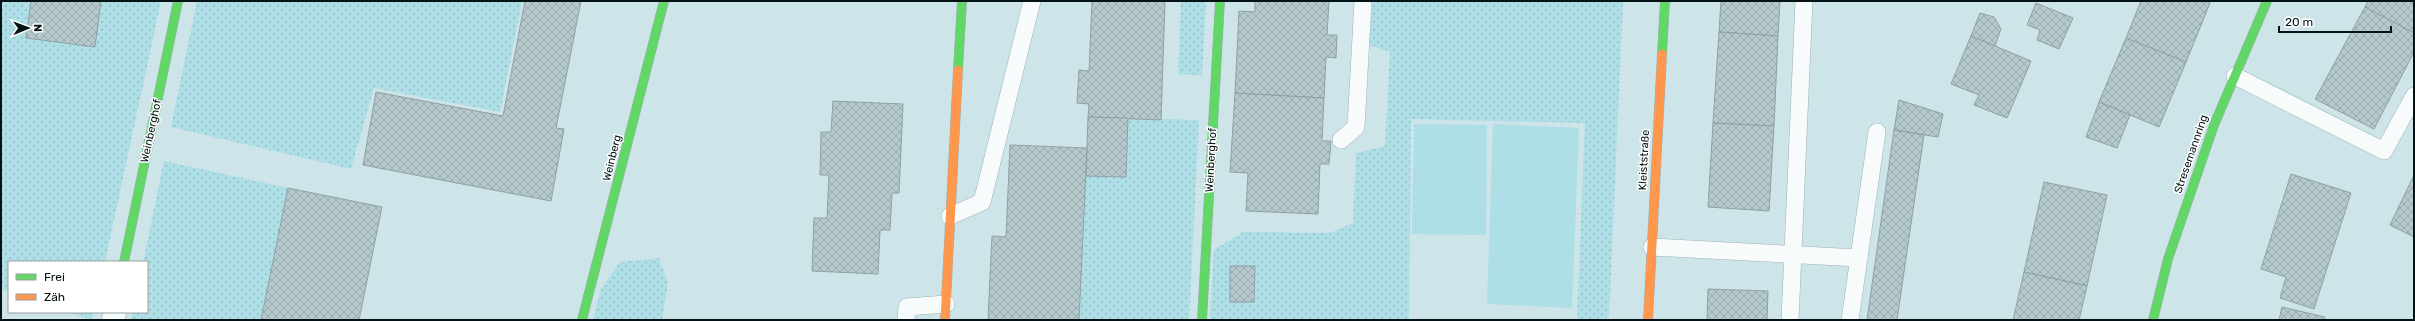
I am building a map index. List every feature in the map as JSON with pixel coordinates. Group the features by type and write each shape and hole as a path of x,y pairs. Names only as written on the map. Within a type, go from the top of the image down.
{"street":[{"name":"Weinberghof","path":"124,261 178,1"},
{"name":"Weinberg","path":"582,320 664,1"},
{"path":"945,312 962,1"},
{"name":"Weinberghof","path":"1202,320 1220,1"},
{"name":"Kleiststraße","path":"1648,320 1665,1"},
{"name":"Stresemannring","path":"2153,320 2168,259 2214,125 2267,1"}],"lane":[{"path":"950,216 982,202 1032,1"},
{"path":"1341,140 1356,127 1363,1"},
{"path":"1790,320 1804,1"},
{"path":"2235,76 2384,151 2414,96"},
{"path":"1850,320 1877,132"},
{"path":"1652,247 1859,258"},
{"path":"906,320 907,307 945,312"}],"shaded area":[{"path":"1,1 161,1 105,261 8,261 8,292 1,289"},
{"path":"197,1 522,1 500,112 374,88 351,169 171,127"},
{"path":"1181,1 1206,1 1202,75 1178,74"},
{"path":"1372,1 1623,1 1609,318 1577,320 1585,123 1411,119 1409,319 1412,320 1210,320 1214,250 1243,232 1330,233 1353,223 1356,153 1385,146 1390,52 1370,45"},
{"path":"1128,118 1199,120 1189,320 1079,320 1086,176 1126,177"},
{"path":"1414,124 1487,125 1486,235 1412,234"},
{"path":"1493,124 1579,128 1572,308 1487,304"},
{"path":"164,161 288,188 261,320 131,320 133,313 148,313 148,261 143,261"},
{"path":"659,258 668,283 662,320 593,320 601,289 620,262"},
{"path":"71,313 94,313 92,320"}],"building":[{"path":"31,1 101,1 95,47 26,38"},
{"path":"525,1 581,1 556,128 564,129 551,201 363,165 376,92 503,116"},
{"path":"1092,1 1165,1 1161,120 1088,117 1089,104 1077,103 1079,70 1089,71"},
{"path":"1255,1 1329,1 1327,35 1337,35 1336,58 1326,57 1324,98 1235,93 1239,11 1255,12"},
{"path":"1721,1 1780,1 1778,36 1719,32"},
{"path":"2141,1 2205,1 2210,3 2186,62 2126,38"},
{"path":"2368,1 2414,1 2414,33 2365,7"},
{"path":"2036,3 2073,18 2059,49 2037,40 2040,30 2027,25"},
{"path":"2365,7 2414,33 2414,52 2374,129 2315,99"},
{"path":"1980,13 1994,17 2001,29 1995,46 1971,36"},
{"path":"1719,32 1778,36 1774,126 1713,123"},
{"path":"1971,36 2031,61 2007,118 1974,105 1979,95 1951,84"},
{"path":"2126,38 2186,62 2159,127 2099,102"},
{"path":"1235,93 1324,98 1322,141 1331,141 1329,164 1320,164 1318,214 1246,211 1248,173 1230,172"},
{"path":"1899,100 1943,114 1938,137 1894,130"},
{"path":"833,101 903,104 899,193 892,193 890,230 880,230 878,274 812,271 814,218 827,218 829,175 820,175 821,132 831,132"},
{"path":"2099,102 2130,115 2117,148 2086,137"},
{"path":"1088,117 1128,118 1126,177 1086,176"},
{"path":"1713,123 1774,126 1769,211 1708,207"},
{"path":"1894,130 1924,135 1897,320 1867,320"},
{"path":"1010,145 1087,148 1079,320 988,320 992,236 1006,237"},
{"path":"2291,174 2351,193 2314,309 2280,298 2286,277 2261,269"},
{"path":"2414,175 2414,237 2390,225"},
{"path":"2044,182 2107,195 2087,286 2024,272"},
{"path":"288,188 382,207 359,320 261,320"},
{"path":"1230,266 1255,266 1254,302 1230,302"},
{"path":"2024,272 2087,286 2079,320 2013,320"},
{"path":"1708,289 1768,291 1767,320 1707,320"},
{"path":"2282,307 2325,317 2324,320 2279,320"}],"traffic: fast":[{"path":"124,261 178,1"},
{"path":"582,320 664,1"},
{"path":"958,70 962,1"},
{"path":"1202,320 1220,1"},
{"path":"1662,54 1665,1"},
{"path":"2153,320 2168,259 2214,125 2267,1"}],"traffic: slow":[{"path":"1648,320 1662,54"},
{"path":"945,320 958,70"}]}
